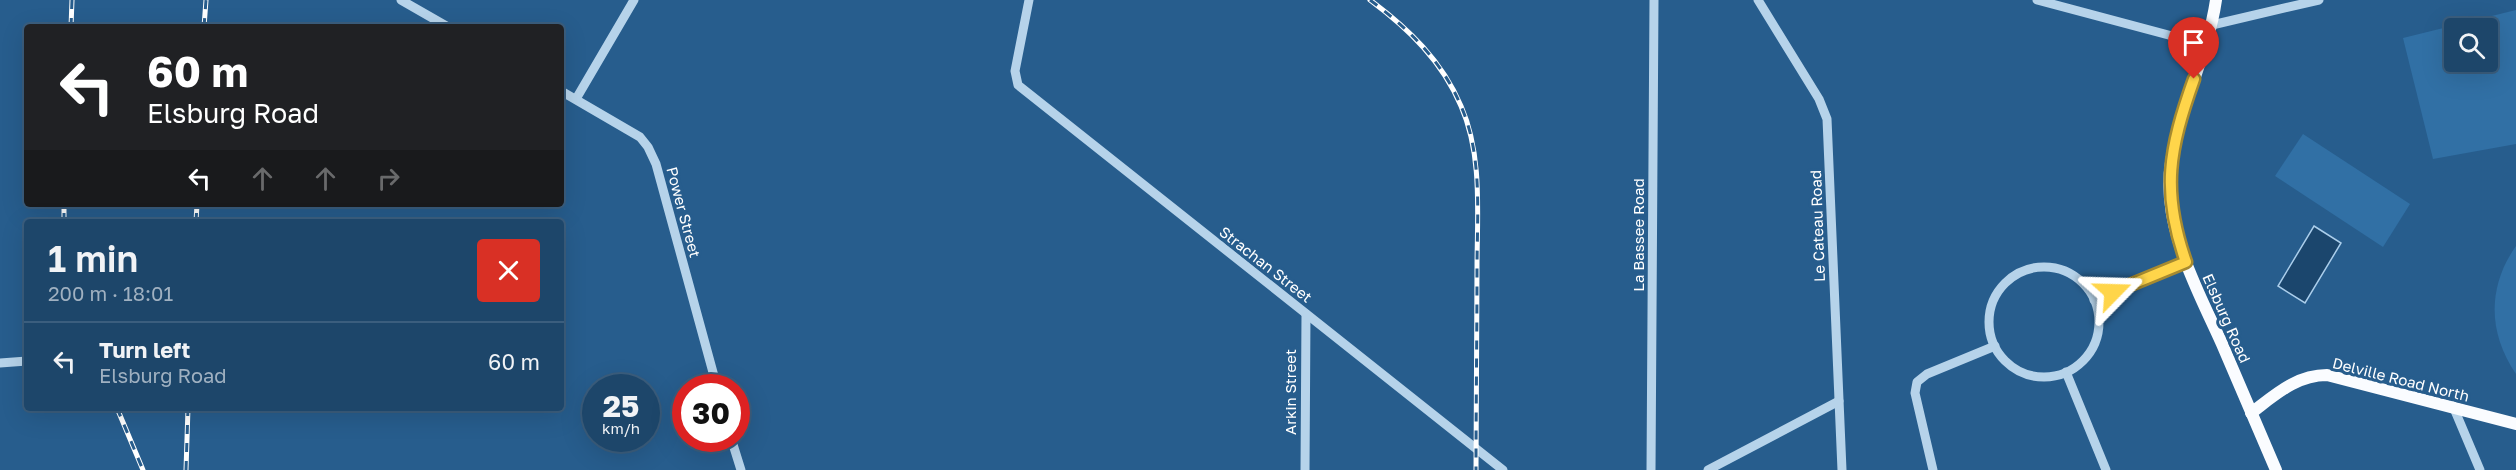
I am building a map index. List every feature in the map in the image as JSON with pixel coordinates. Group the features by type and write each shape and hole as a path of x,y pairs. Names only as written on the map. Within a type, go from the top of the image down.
{"main road":[{"name":"Elsburg Road","path":"2216,0 2212,25 2177,133 2169,179 2172,211 2186,262 2276,470"},
{"path":"2176,37 2193,46 2200,61"},
{"name":"Delville Road North","path":"2252,413 2291,384 2317,375 2337,377 2516,424"}],"street":[{"path":"401,0 443,24"},
{"path":"576,99 634,0"},
{"name":"Strachan Street","path":"1029,0 1014,78 1025,93 1503,470"},
{"name":"La Bassee Road","path":"1651,470 1654,0"},
{"name":"Le Cateau Road","path":"1758,0 1819,99 1827,119 1842,470"},
{"path":"2039,0 2176,37 2212,25 2319,0"},
{"name":"Power Street","path":"564,93 634,133 648,147 656,164 713,374"},
{"path":"2094,300 2186,262"},
{"path":"2041,267 2064,271 2084,285 2094,300 2099,325 2094,345 2083,361 2066,372 2045,377 2025,374 2007,363 1995,346 1989,323 1990,311 2000,289 2018,273 2041,267"},
{"name":"Arkin Street","path":"1305,470 1306,314"},
{"path":"1933,470 1915,393 1917,382 1928,374 1995,346"},
{"path":"0,363 24,361"},
{"path":"2066,372 2106,470"},
{"path":"1708,470 1839,401"},
{"path":"2453,406 2480,470"},
{"path":"735,452 741,470"}],"shaded area":[{"path":"2516,10 2516,144 2433,159 2403,38 2444,28 2444,72 2498,72 2498,18 2484,18"},
{"path":"2303,134 2410,204 2383,247 2275,176"},
{"path":"2314,226 2341,243 2305,303 2278,286"},
{"path":"2516,246 2516,374 2500,342 2495,310 2500,278"}],"railway":[{"path":"71,24 72,0"},
{"path":"204,24 206,0"},
{"path":"1370,0 1411,34 1434,60 1461,106 1473,145 1478,207 1476,470"},
{"path":"64,207 64,219"},
{"path":"196,219 197,207"},
{"path":"118,411 143,470"},
{"path":"186,470 188,411"}],"route":[{"path":"2113,292 2186,262 2172,211 2169,179 2177,133 2194,79"}]}
